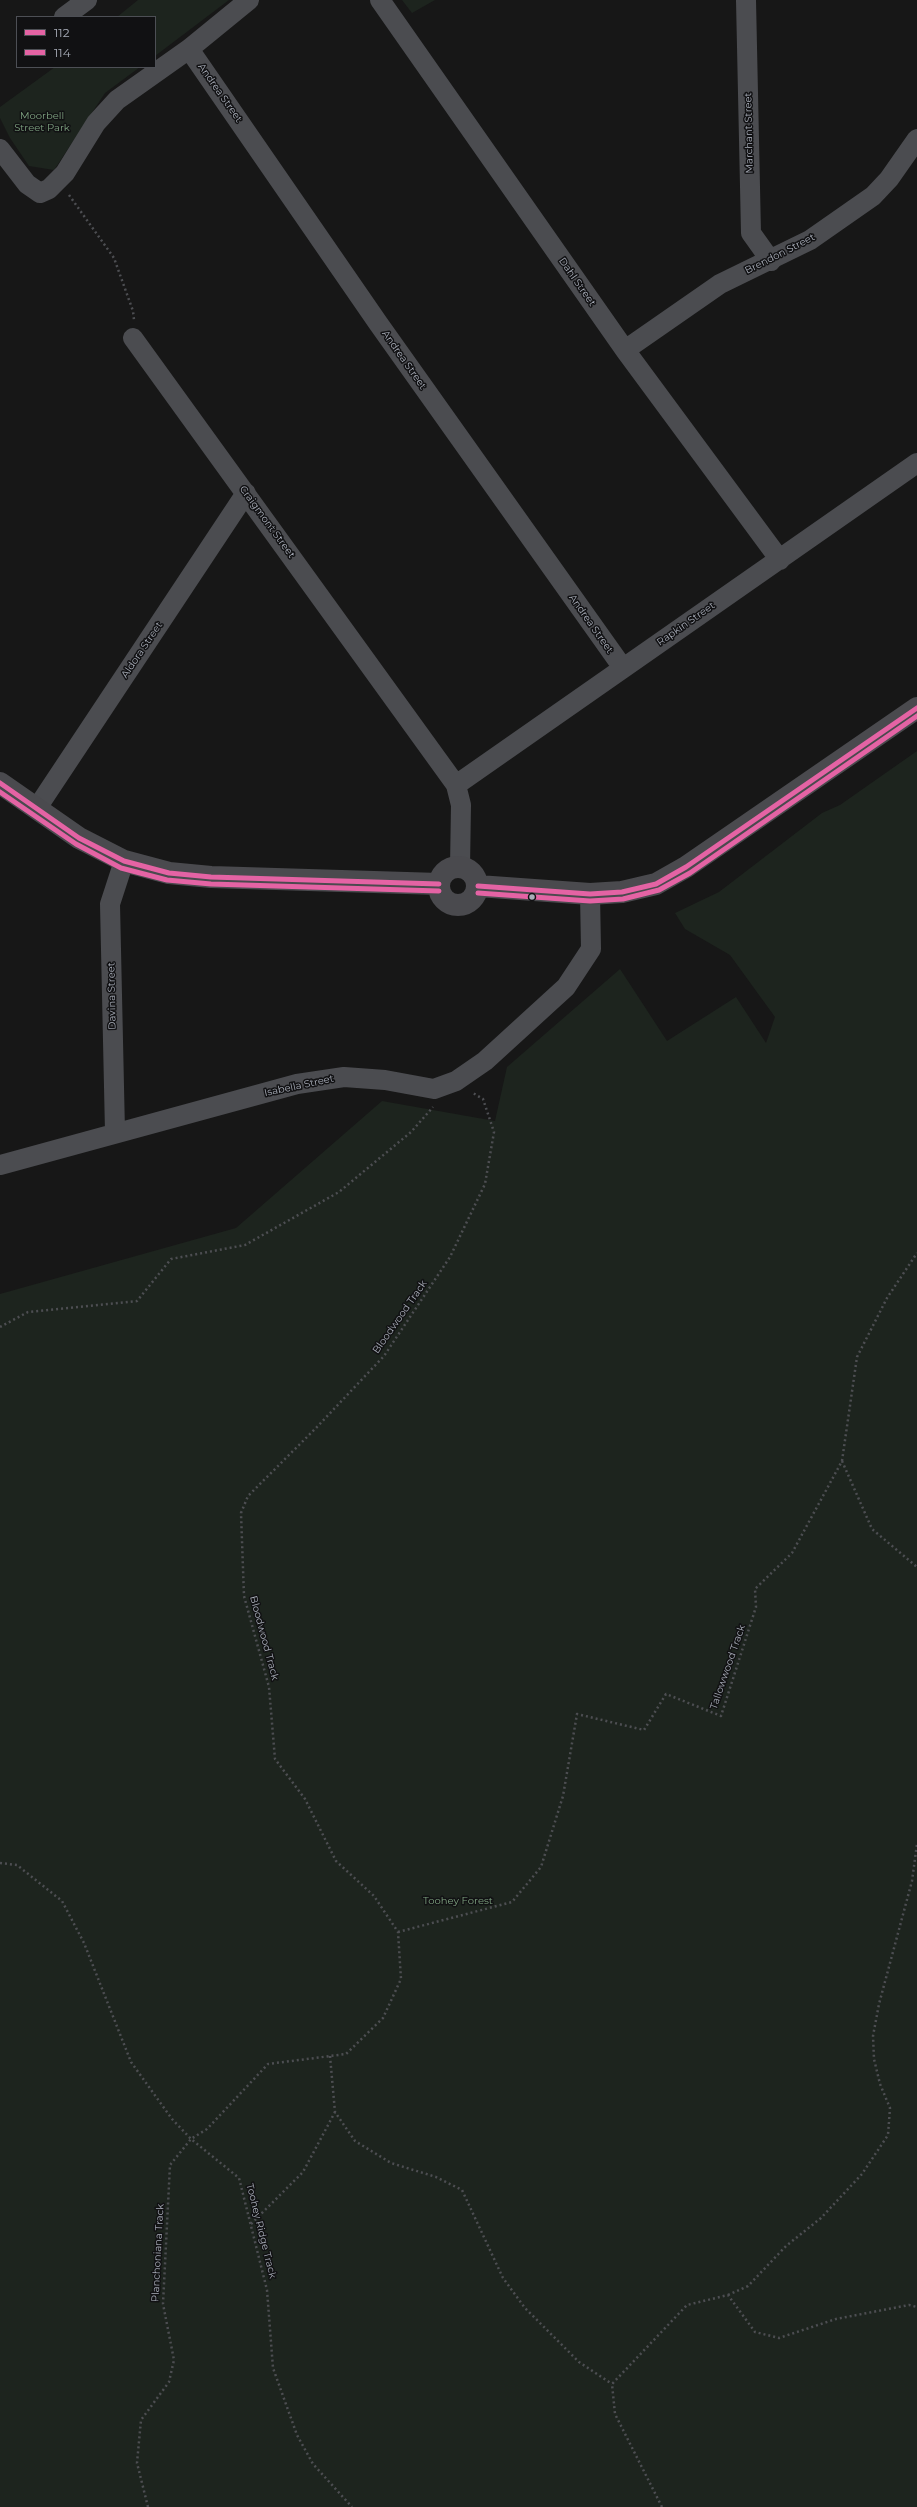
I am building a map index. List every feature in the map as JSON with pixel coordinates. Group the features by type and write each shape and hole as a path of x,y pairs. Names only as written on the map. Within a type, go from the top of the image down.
{"street":[{"path":"65,16 87,0"},
{"path":"0,149 23,180 40,193 59,180 96,123 117,100 188,49 249,0"},
{"name":"Dahl Street","path":"380,0 625,350 780,560"},
{"name":"Marchant Street","path":"746,0 751,233 770,261"},
{"name":"Andrea Street","path":"188,49 378,323 622,668"},
{"name":"Brendon Street","path":"625,350 720,284 770,261 810,240 873,196 889,179 917,139"},
{"name":"Craigmont Street","path":"133,338 150,365 246,493 456,785 461,805 460,867"},
{"name":"Rapkin Street","path":"456,785 917,463"},
{"name":"Aldora Street","path":"37,808 246,493"},
{"path":"478,886 590,894 622,892 656,884 917,708"},
{"path":"0,783 79,838 124,861 169,873 211,877 439,884"},
{"name":"Davina Street","path":"114,1132 110,904 124,861"},
{"path":"460,867 472,873 478,886 476,894 472,900 457,906 444,899 439,884 446,871 460,867"},
{"name":"Isabella Street","path":"0,1165 114,1132 298,1084 344,1077 386,1080 434,1089 456,1081 485,1061 566,987 591,949 590,894"}],"path":[{"path":"59,180 114,258 133,311 133,338"},
{"name":"Bloodwood Track","path":"398,1932 374,1896 336,1861 305,1799 275,1759 269,1687 244,1596 241,1513 248,1496 316,1428 384,1356 450,1257 485,1184 494,1132 483,1099 456,1081"},
{"path":"0,1327 28,1312 137,1301 171,1259 245,1245 340,1192 411,1132 436,1104"},
{"name":"Tallowwood Track","path":"398,1932 512,1902 517,1896 541,1866 563,1796 577,1714 644,1730 666,1694 721,1716 756,1607 755,1588 792,1553 842,1460 857,1357 887,1298 917,1253"},
{"path":"842,1460 872,1529 917,1566"},
{"path":"662,2507 645,2479 615,2414 612,2384 687,2305 728,2295 748,2286 786,2246 821,2218 862,2174 888,2136 890,2108 880,2084 874,2059 873,2036 879,2004 912,1881 917,1844"},
{"name":"Toohey Ridge Track","path":"0,1863 17,1865 62,1901 84,1943 131,2062 172,2119 191,2139 239,2178 267,2290 273,2368 297,2435 313,2464 352,2507"},
{"path":"191,2139 207,2129 268,2064 346,2054 383,2018 401,1979 398,1932"},
{"path":"330,2056 335,2112 355,2141 391,2163 436,2177 462,2190 503,2278 525,2308 579,2362 612,2384"},
{"path":"251,2224 303,2172 335,2112"},
{"name":"Planchoniana Track","path":"148,2507 137,2463 141,2420 169,2382 174,2360 163,2304 170,2165 191,2139"},
{"path":"728,2295 755,2332 779,2338 836,2319 909,2305 917,2308"}],"green space":[{"path":"138,0 229,0 156,55 156,16 118,16"},
{"path":"402,0 435,0 412,13"},
{"name":"Moorbell Street Park","path":"54,68 139,68 105,93 54,170 29,166 10,138 0,118 0,107"},
{"name":"Toohey Forest","path":"917,751 917,2507 0,2507 0,1294 236,1228 382,1101 495,1121 507,1067 620,969 667,1041 736,997 766,1043 775,1017 730,955 685,929 675,913 719,892 822,813 840,805"}],"transit line":[{"name":"112","path":"478,886 590,894 622,892 656,884 686,867 917,708"},
{"name":"114","path":"478,893 590,901 623,899 659,890 690,873 917,716"},
{"name":"112","path":"0,783 79,838 124,861 169,873 211,877 439,884"},
{"name":"114","path":"0,792 76,844 121,868 167,880 211,884 439,891"}]}
